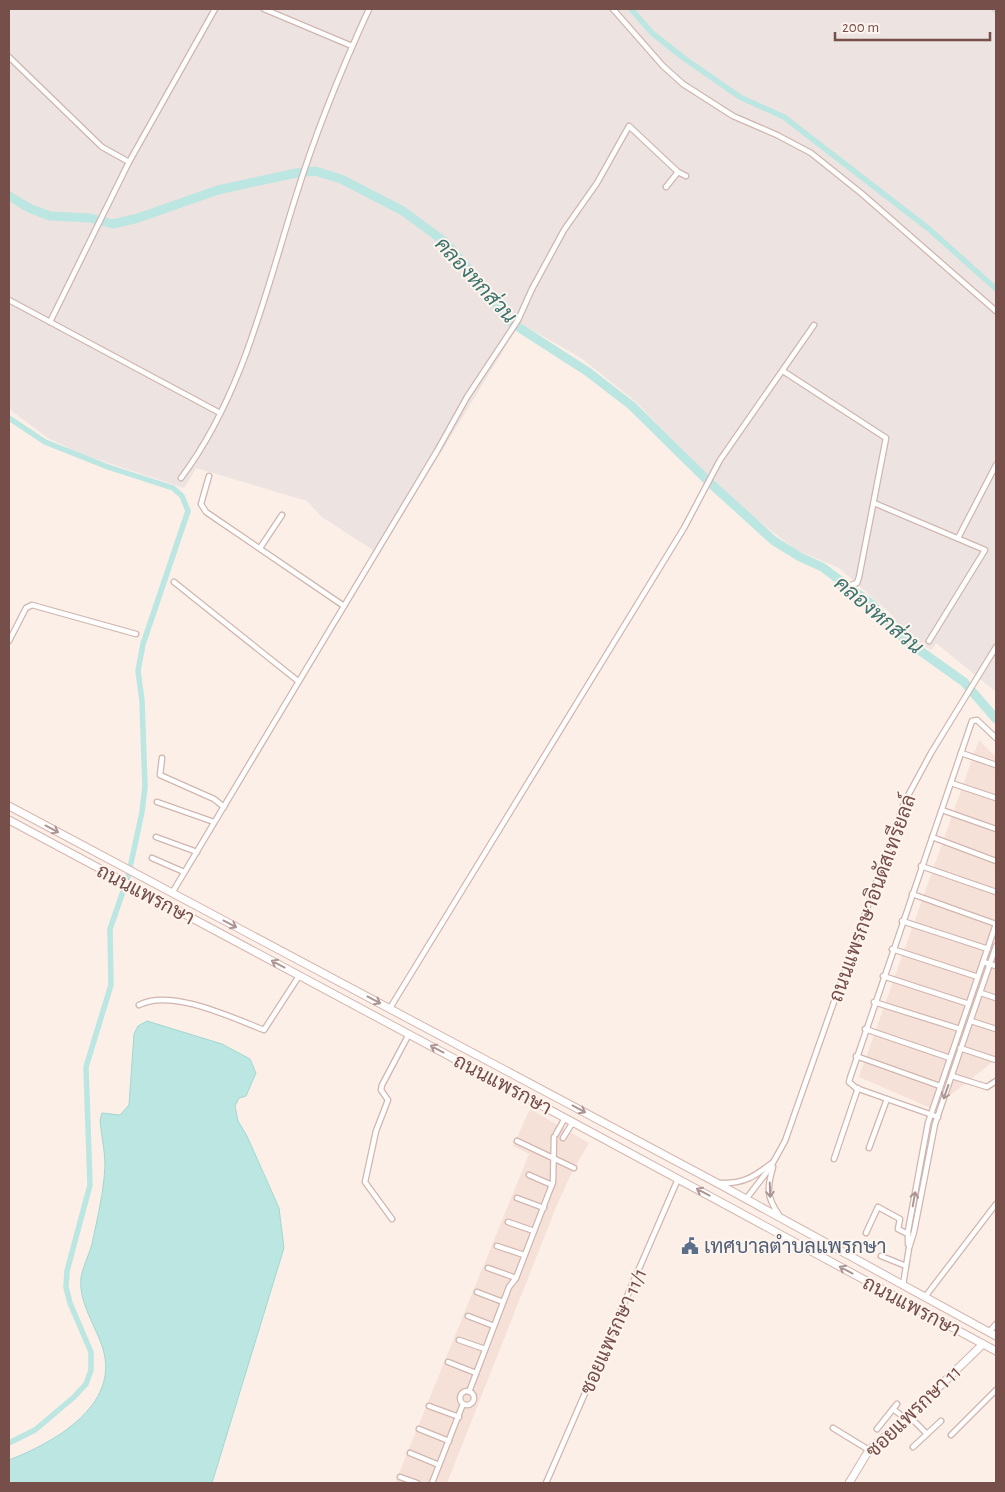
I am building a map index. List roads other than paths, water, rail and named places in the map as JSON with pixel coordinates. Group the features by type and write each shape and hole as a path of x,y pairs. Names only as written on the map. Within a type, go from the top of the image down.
{"main road":[{"name":"ถนนแพรกษา","path":"9,806 717,1183 993,1334"},
{"name":"ถนนแพรกษา","path":"9,820 410,1034 996,1351"},
{"path":"467,1065 473,1053"},
{"name":"ซอยแพรกษา 11","path":"849,1483 869,1450 908,1418 983,1344"}],"street":[{"path":"50,322 108,208 129,162 215,9"},
{"path":"264,9 352,46"},
{"path":"181,478 205,444 245,355 308,160 352,46 369,9"},
{"path":"613,9 663,66 683,84 733,116 777,135 811,153 861,193 996,310"},
{"path":"9,57 102,147 129,162"},
{"path":"172,893 432,459 466,397 518,320 532,289 564,230 598,183 629,126 678,172 686,176"},
{"path":"666,186 678,172"},
{"path":"9,300 220,413"},
{"path":"390,1008 684,528 720,460 814,325"},
{"path":"783,371 886,438 857,583 842,588"},
{"path":"958,538 996,465"},
{"path":"209,476 202,508 344,606"},
{"path":"874,502 985,550 928,641"},
{"path":"260,548 282,515"},
{"path":"174,582 298,682"},
{"path":"9,641 26,608 32,605 136,634"},
{"name":"ถนนแพรกษาอินดัสเทรียลล์","path":"746,1199 775,1160 785,1141 904,803 996,647"},
{"path":"938,1117 858,1088 849,1082 874,1002 942,810 970,724 974,720 996,738"},
{"path":"960,753 996,765"},
{"path":"162,758 160,775 214,799 224,807"},
{"path":"951,783 996,798"},
{"path":"157,802 214,822"},
{"path":"942,810 996,829"},
{"path":"156,837 197,852"},
{"path":"932,837 996,861"},
{"path":"152,858 184,872"},
{"path":"922,866 996,892"},
{"path":"909,1248 908,1234 931,1114 996,924 912,894"},
{"path":"902,921 988,949"},
{"path":"903,1285 909,1248 938,1117 996,946"},
{"path":"892,949 978,976"},
{"path":"983,962 996,966"},
{"path":"139,1005 155,1000 184,1003 204,1007 264,1030 299,976"},
{"path":"883,976 968,1004"},
{"path":"981,993 996,998"},
{"path":"874,1002 960,1029"},
{"path":"971,1020 996,1029"},
{"path":"865,1030 950,1058"},
{"path":"392,1219 366,1185 366,1176 376,1132 388,1100 381,1088 410,1034"},
{"path":"954,1046 996,1060"},
{"path":"856,1056 940,1086"},
{"path":"952,1076 987,1087 996,1081"},
{"path":"834,1159 858,1088"},
{"path":"869,1148 887,1099"},
{"path":"469,1392 503,1302 516,1278 544,1208 552,1185 555,1136 565,1118"},
{"path":"554,1144 562,1140 573,1122"},
{"path":"518,1141 574,1168"},
{"name":"ถนนแพรกษาอินดัสเทรียลล์","path":"717,1183 735,1184 750,1180 775,1160"},
{"name":"ถนนแพรกษาอินดัสเทรียลล์","path":"775,1160 768,1191 771,1203 780,1218"},
{"path":"919,1171 926,1172"},
{"path":"529,1175 552,1185"},
{"name":"ซอยแพรกษา 11/1","path":"546,1483 678,1179"},
{"path":"517,1198 544,1208"},
{"path":"925,1297 996,1204"},
{"path":"866,1233 878,1207 900,1219 898,1229 908,1234"},
{"path":"508,1222 534,1231"},
{"path":"498,1246 524,1255"},
{"path":"881,1256 906,1266"},
{"path":"488,1268 516,1278"},
{"path":"477,1292 503,1302"},
{"path":"468,1316 494,1326"},
{"path":"993,1334 996,1324"},
{"path":"459,1340 485,1350"},
{"path":"448,1362 476,1373"},
{"path":"951,1435 996,1390"},
{"path":"463,1404 469,1405 474,1400 474,1397 469,1392"},
{"path":"432,1483 459,1417 463,1404 461,1396 469,1392"},
{"path":"877,1428 897,1404"},
{"path":"429,1406 459,1417"},
{"path":"893,1410 908,1418 927,1434"},
{"path":"913,1447 941,1421"},
{"path":"833,1428 869,1450"},
{"path":"420,1429 449,1441"},
{"path":"410,1453 439,1465"},
{"path":"400,1477 416,1483"}],"water":[{"path":"147,1021 222,1044 250,1059 256,1073 246,1096 239,1098 235,1106 238,1121 247,1136 279,1208 284,1248 212,1483 9,1483 9,1460 45,1444 79,1420 92,1405 102,1388 106,1369 103,1349 85,1305 81,1286 81,1277 92,1244 103,1185 105,1159 100,1120 102,1113 120,1115 129,1105 134,1034 138,1026"}],"waterway":[{"path":"631,9 652,33 685,59 740,97 784,117 929,229 996,289"},
{"path":"991,9 996,13"},
{"name":"คลองหกส่วน","path":"9,196 29,208 50,216 90,218 113,224 138,218 218,190 296,173 315,171 341,179 403,211 445,242 509,321 588,372 632,406 707,480"},
{"path":"9,418 45,442 108,467 173,488 182,496 188,511 143,644 138,671 142,701 145,787 142,812 128,877 110,929 111,985 86,1067 90,1185 67,1271 66,1287 70,1303 91,1352 91,1370 86,1384 74,1397 35,1430 9,1443"},
{"name":"คลองหกส่วน","path":"709,482 774,541 800,557 822,567 872,604 905,640 964,682 996,719"}],"place":[{"name":"เทศบาลตำบลแพรกษา","path":"690,1246"}]}
